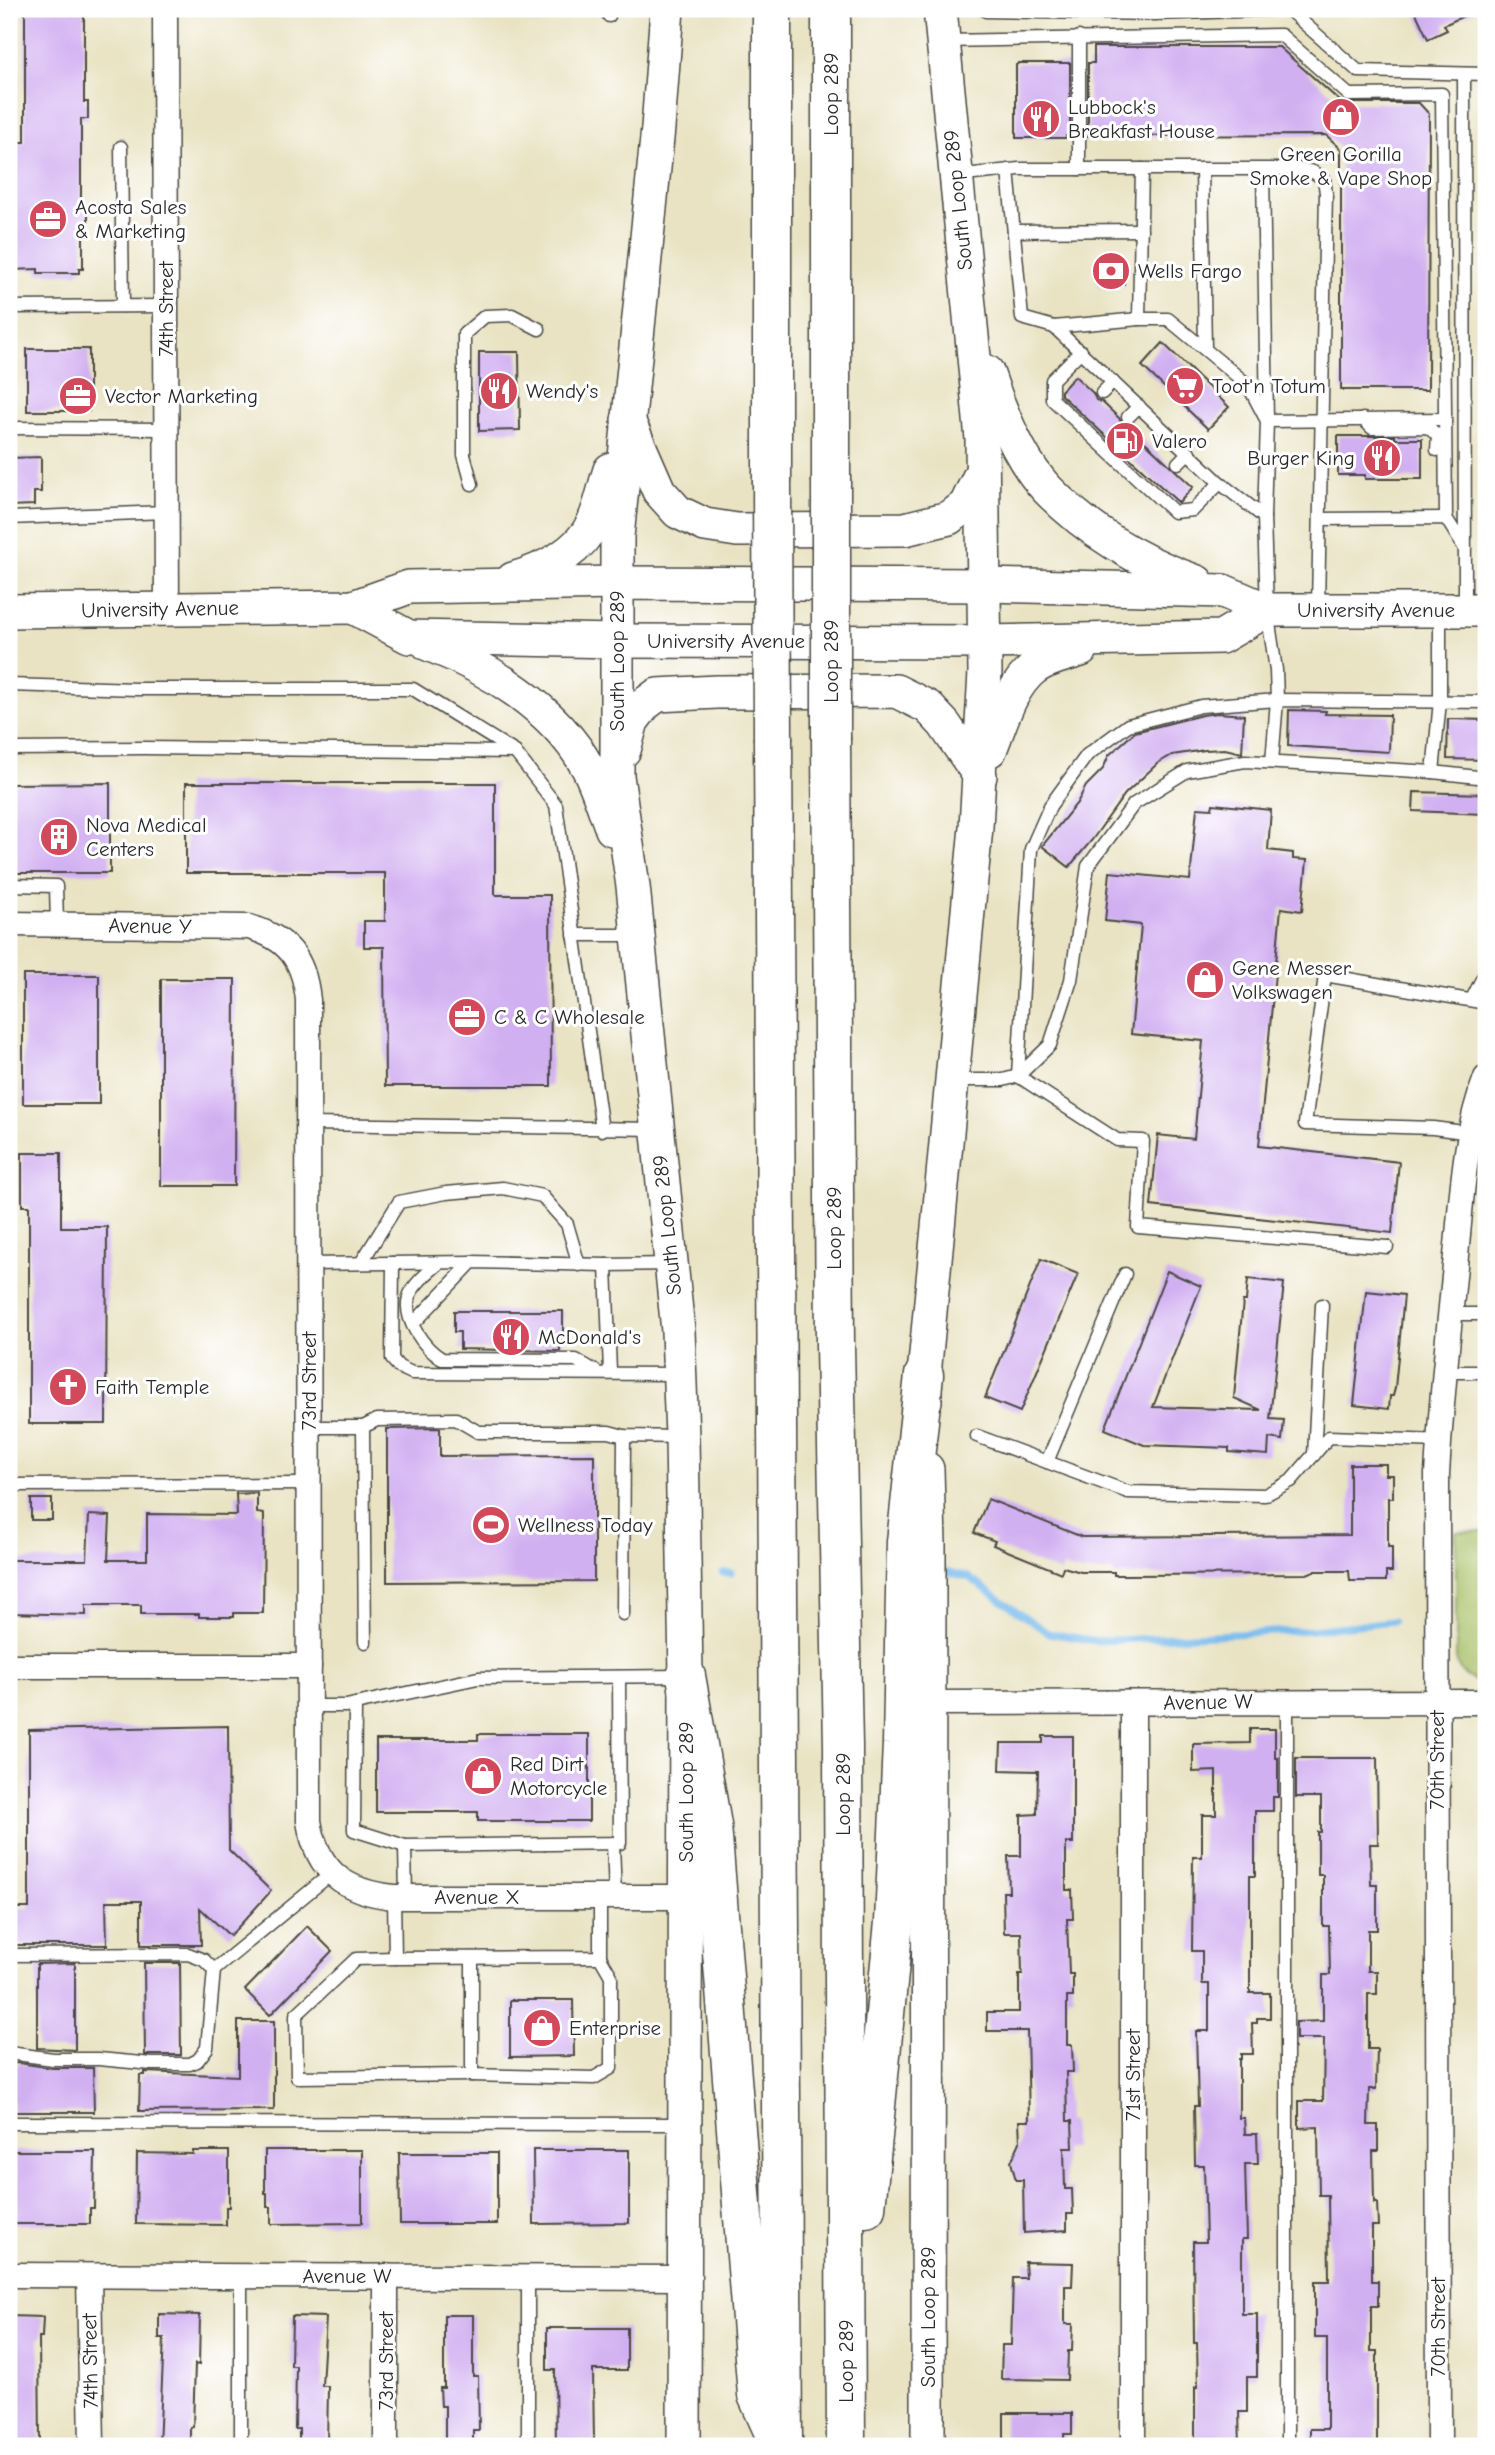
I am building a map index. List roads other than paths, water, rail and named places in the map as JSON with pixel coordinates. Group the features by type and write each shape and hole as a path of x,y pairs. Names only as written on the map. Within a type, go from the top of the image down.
{"highway":[{"path":"772,9 782,2446"},
{"name":"Loop 289","path":"831,9 831,740 835,1332 843,1745 846,2446"},
{"path":"846,2387 878,2101 894,1922 902,1744 906,1542 924,1375"},
{"path":"685,1676 712,1825 758,2395 782,2446"}],"main road":[{"name":"South Loop 289","path":"667,9 658,128 617,537 617,776 633,886 671,1264 682,1437 685,1676 684,2446"},
{"name":"South Loop 289","path":"928,2446 929,1544 924,1375 980,776 985,642 984,469 941,25"},
{"path":"970,323 998,404 1021,451 1047,489 1085,523 1127,550 1170,572 1223,591"},
{"path":"628,418 659,491 678,512 705,525 737,530 892,529 930,524 949,518 966,505 984,469"},
{"path":"492,585 533,573 565,555 581,539 593,523 628,418"},
{"name":"University Avenue","path":"9,611 353,607 409,587 616,583 985,585 1223,591 1267,610 1464,611"},
{"name":"University Avenue","path":"353,607 409,637 617,641 985,642 1221,637 1267,610"},
{"path":"409,637 460,656 498,680 536,707 564,735 588,768 633,886"},
{"path":"980,776 1005,711 1021,680 1036,666 1111,641"},
{"path":"617,776 632,721 645,704 657,695 896,691 928,706 944,724 980,776"}],"street":[{"name":"74th Street","path":"165,9 167,610"},
{"name":"Avenue Y","path":"9,924 249,928 272,936 287,946"},
{"name":"73rd Street","path":"287,946 302,968 306,982 309,1821 316,1850 332,1873"},
{"name":"70th Street","path":"1439,2446 1439,1441 1462,1184 1471,1133 1486,1078"},
{"path":"9,1666 309,1666"},
{"name":"Avenue W","path":"929,1703 1486,1702"},
{"name":"71st Street","path":"1133,1703 1133,2446"},
{"name":"Avenue X","path":"332,1873 354,1888 400,1897 685,1897"},
{"name":"Avenue W","path":"9,2275 684,2278"},
{"name":"74th Street","path":"89,2276 92,2446"},
{"name":"73rd Street","path":"386,2276 386,2446"}],"lane":[{"path":"986,9 1155,14 1289,10 1358,71 1486,74"},
{"path":"941,25 1079,37 1281,35 1349,94 1442,94 1446,518"},
{"path":"1079,37 1079,169"},
{"path":"1433,772 1440,701 1464,611 1464,74"},
{"path":"121,147 123,306"},
{"path":"1139,319 1142,169"},
{"path":"1202,169 1205,349"},
{"path":"956,176 1008,170 1298,169 1313,172 1324,179 1326,193 1318,610"},
{"path":"1008,170 1022,318 1054,327 1168,319 1248,385 1267,421"},
{"path":"1263,170 1267,421 1264,517 1267,610 1276,670 1277,700 1272,762"},
{"path":"1014,231 1141,230"},
{"path":"9,307 166,306"},
{"path":"472,484 464,456 464,334 485,316 512,315 539,329"},
{"path":"1054,327 1139,406 1158,433 1189,452 1220,483 1264,517"},
{"path":"1080,351 1052,380 1052,399 1174,512 1193,510 1220,483"},
{"path":"1102,393 1114,382"},
{"path":"1128,417 1139,406"},
{"path":"1075,420 1085,409"},
{"path":"1363,419 1372,428 1427,427 1438,436 1437,498 1465,549"},
{"path":"1267,421 1444,419"},
{"path":"9,429 165,429"},
{"path":"1101,444 1111,434"},
{"path":"1178,463 1189,452"},
{"path":"1124,466 1135,456"},
{"path":"1150,491 1161,480"},
{"path":"9,518 166,512"},
{"path":"1320,519 1446,518"},
{"path":"9,685 137,689 413,689 515,752 555,805 602,1130"},
{"path":"1018,1076 1031,849 1050,806 1087,755 1128,725 1201,706 1277,700 1486,702"},
{"path":"9,749 515,752"},
{"path":"953,1080 1003,1080 1018,1076 1050,1045 1071,980 1088,866 1134,804 1187,771 1245,761 1433,772 1486,778"},
{"path":"9,885 56,886 57,924"},
{"path":"574,935 636,935"},
{"path":"1472,999 1486,971"},
{"path":"1471,1133 1433,1128 1305,1124 1325,975 1486,1003"},
{"path":"1018,1076 1117,1140 1143,1141 1138,1227 1387,1247"},
{"path":"308,1124 657,1129"},
{"path":"361,1263 399,1202 446,1193 503,1188 542,1196 567,1224 579,1265"},
{"path":"414,1323 472,1262"},
{"path":"393,1263 392,1359 399,1367 412,1373 679,1374"},
{"path":"439,1263 413,1289 409,1298 409,1310 414,1323 422,1342 431,1353 442,1359 576,1360 603,1373"},
{"path":"308,1264 671,1264"},
{"path":"603,1373 607,1265"},
{"path":"1047,1462 1125,1274"},
{"path":"1314,1456 1322,1305"},
{"path":"1450,1314 1486,1314"},
{"path":"1444,1372 1486,1372"},
{"path":"309,1427 363,1427 377,1420 456,1419 478,1432 610,1432 624,1436 682,1437"},
{"path":"363,1427 365,1642"},
{"path":"623,1614 624,1436"},
{"path":"977,1436 1128,1492 1265,1494 1292,1481 1329,1437 1439,1441"},
{"path":"9,1485 309,1484"},
{"path":"355,1704 354,1830 405,1846 620,1843 619,1676"},
{"path":"309,1706 355,1704 478,1678 685,1676"},
{"path":"1287,1701 1287,2446"},
{"path":"600,1956 356,1959 296,2015 297,2077 594,2078 611,2068 611,1976 600,1956 613,1843"},
{"path":"395,1958 405,1846"},
{"path":"9,2053 53,2059 99,2059 152,2064 190,2064 198,2060 207,2048 214,1970 332,1873"},
{"path":"9,1955 188,1954 204,1960 214,1970"},
{"path":"472,1958 472,2076"},
{"path":"9,2123 685,2124"},
{"path":"241,2276 241,2446"},
{"path":"528,2277 528,2446"}],"waterway":[{"path":"945,1571 968,1577 1048,1633 1097,1641 1312,1630 1393,1621"},
{"path":"723,1573 731,1573"}],"place":[{"name":"Green Gorilla Smoke & Vape Shop","path":"1341,117"},
{"name":"Lubbock's Breakfast House","path":"1041,119"},
{"name":"Acosta Sales & Marketing","path":"48,219"},
{"name":"Wells Fargo","path":"1111,271"},
{"name":"Toot'n Totum","path":"1185,386"},
{"name":"Wendy's","path":"499,391"},
{"name":"Vector Marketing","path":"78,396"},
{"name":"Valero","path":"1125,441"},
{"name":"Burger King","path":"1382,458"},
{"name":"Nova Medical Centers","path":"59,837"},
{"name":"Gene Messer Volkswagen","path":"1205,980"},
{"name":"C & C Wholesale","path":"467,1017"},
{"name":"McDonald's","path":"511,1337"},
{"name":"Faith Temple","path":"68,1387"},
{"name":"Wellness Today","path":"491,1525"},
{"name":"Red Dirt Motorcycle","path":"483,1776"},
{"name":"Enterprise","path":"542,2028"}]}
